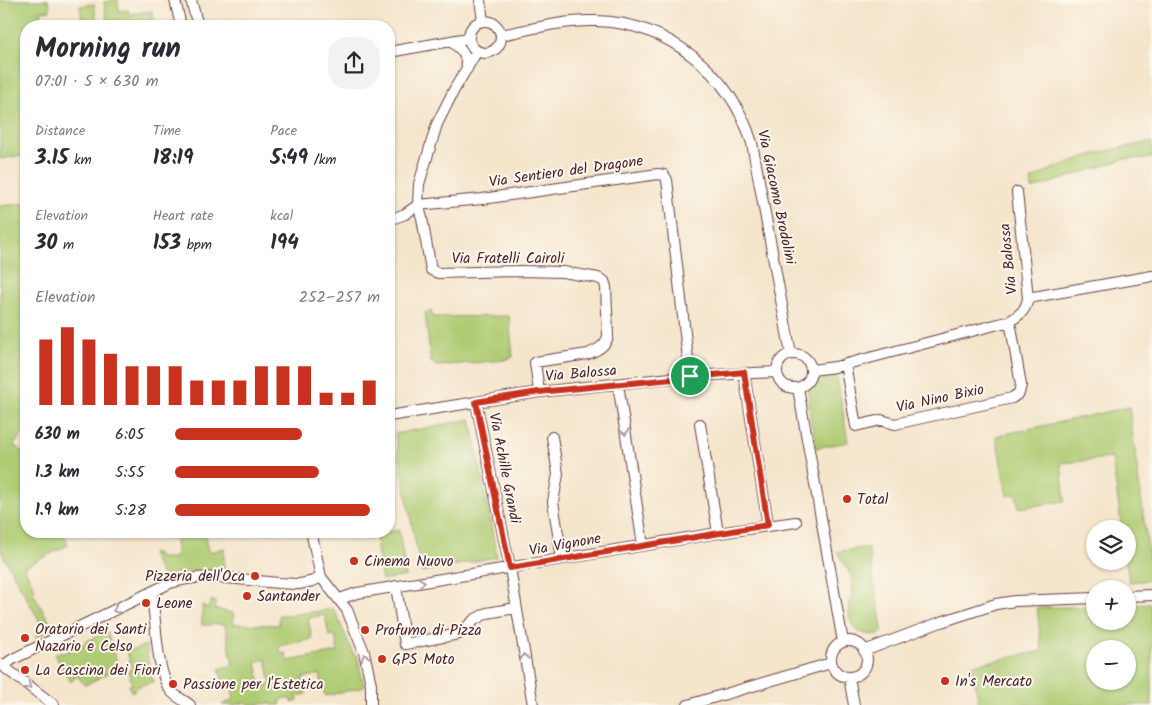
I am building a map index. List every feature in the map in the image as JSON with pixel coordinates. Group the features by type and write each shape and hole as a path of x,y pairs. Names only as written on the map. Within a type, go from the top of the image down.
{"street":[{"path":"175,0 180,20"},
{"path":"191,0 196,20"},
{"path":"480,0 483,21"},
{"path":"483,21 488,21 496,26 501,35 500,43 494,50 486,54 476,51 468,38 474,25 483,21"},
{"name":"Via Giacomo Brodolini","path":"501,35 572,22 620,23 664,37 685,49 709,70 737,106 747,126 752,142 792,354"},
{"path":"395,51 468,38"},
{"path":"450,41 462,50 466,60 466,69"},
{"path":"395,218 405,214 418,205 419,184 437,124 476,51"},
{"name":"Via Sentiero del Dragone","path":"418,205 658,174 664,175 667,180 690,376"},
{"name":"Via Balossa","path":"1010,321 1023,312 1028,298 1016,192"},
{"name":"Via Fratelli Cairoli","path":"418,205 430,267 433,272 438,274 545,271 580,274 604,281 606,287 608,336 606,342 596,351 588,354 536,362 539,392"},
{"path":"1028,298 1152,276"},
{"path":"812,370 845,364 1010,321"},
{"name":"Via Nino Bixio","path":"845,364 856,426 880,420 895,424 1012,398 1019,393 1021,385 1010,321"},
{"path":"792,354 805,358 811,365 812,370 809,381 798,388 784,385 780,381 777,372 780,362 792,354"},
{"path":"744,372 768,525"},
{"name":"Via Balossa","path":"395,415 539,392 690,376 744,372 777,372"},
{"path":"618,384 643,545"},
{"path":"798,388 844,642"},
{"name":"Via Achille Grandi","path":"476,402 510,568 533,705"},
{"path":"700,424 718,533"},
{"path":"552,437 558,474 553,502 562,559"},
{"name":"Via Vignone","path":"340,599 357,593 396,586 796,522"},
{"path":"313,538 321,576 347,610 364,652 372,684 371,705"},
{"path":"54,705 2,665 170,583 194,578 300,584 313,581 321,576"},
{"path":"396,586 405,644 459,634 474,620 487,612 516,608"},
{"path":"152,592 156,631 164,676 170,690 190,705"},
{"path":"1136,596 1152,595"},
{"path":"864,651 996,604 1014,601 1086,598"},
{"path":"844,642 858,644 864,651 865,666 859,674 849,677 839,675 832,668 833,650 844,642"},
{"path":"688,705 831,663"},
{"path":"849,677 854,705"}],"green space":[{"path":"0,0 49,0 50,10 41,11 42,20 20,20 20,156 0,159"},
{"path":"118,0 119,11 128,10 129,14 152,11 154,20 107,20 104,2"},
{"path":"94,4 96,20 82,20 80,6"},
{"path":"1152,142 1152,158 1124,159 1032,189 1031,180 1058,166 1106,151"},
{"path":"20,204 20,438 14,445 20,450 20,538 65,538 68,545 24,567 35,589 32,591 53,628 35,638 36,634 44,629 0,550 0,206"},
{"path":"431,311 433,317 509,316 513,357 504,360 437,366 431,362 425,313"},
{"path":"836,371 848,442 816,448 809,401 811,384 819,376"},
{"path":"1129,407 1152,580 1129,580 1127,570 1136,570 1136,520 1121,520 1112,458 1061,463 1065,501 1019,508 1016,494 1007,496 996,436"},
{"path":"471,419 497,557 421,572 395,434"},
{"path":"399,530 406,576 382,580 376,538 395,538 395,531"},
{"path":"174,538 205,538 208,551 224,548 224,573 190,571 162,575 151,554 157,553 158,558 175,558"},
{"path":"868,547 882,628 882,633 870,635 856,629 850,620 852,582 848,570 837,552"},
{"path":"211,600 216,602 214,609 233,613 234,624 279,625 279,615 334,609 354,655 357,655 364,687 325,696 320,674 302,678 306,694 297,696 298,701 292,703 290,699 285,698 281,700 280,705 271,705 271,703 248,705 246,702 222,705 234,699 232,689 225,690 219,669 233,665 225,624 202,625 202,605 208,609","holes":["325,615 329,636 335,635 338,652 287,661 286,653 281,654 279,646 312,639 308,618","266,659 271,684 261,687 256,662"]},
{"path":"1152,604 1152,705 979,705 972,665 1042,651 1037,608 1086,606 1086,630 1136,630 1136,605"},
{"path":"107,631 119,668 85,685 77,676 71,682 55,655 61,651 62,654"},
{"path":"146,645 150,674 154,681 134,688 135,690 131,692 129,685 132,684 128,671 132,669 127,652"}],"place":[{"name":"Total","path":"847,499"},
{"name":"Cinema Nuovo","path":"354,561"},
{"name":"Pizzeria dell'Oca","path":"255,576"},
{"name":"Santander","path":"247,596"},
{"name":"Leone","path":"146,603"},
{"name":"Profumo di Pizza","path":"365,630"},
{"name":"Oratorio dei Santi Nazario e Celso","path":"25,638"},
{"name":"GPS Moto","path":"382,659"},
{"name":"La Cascina dei Fiori","path":"25,670"},
{"name":"In's Mercato","path":"945,681"},
{"name":"Passione per l'Estetica","path":"173,684"}],"route":[{"path":"744,372 768,525 510,568 476,402 539,392 690,376 744,372"}]}
